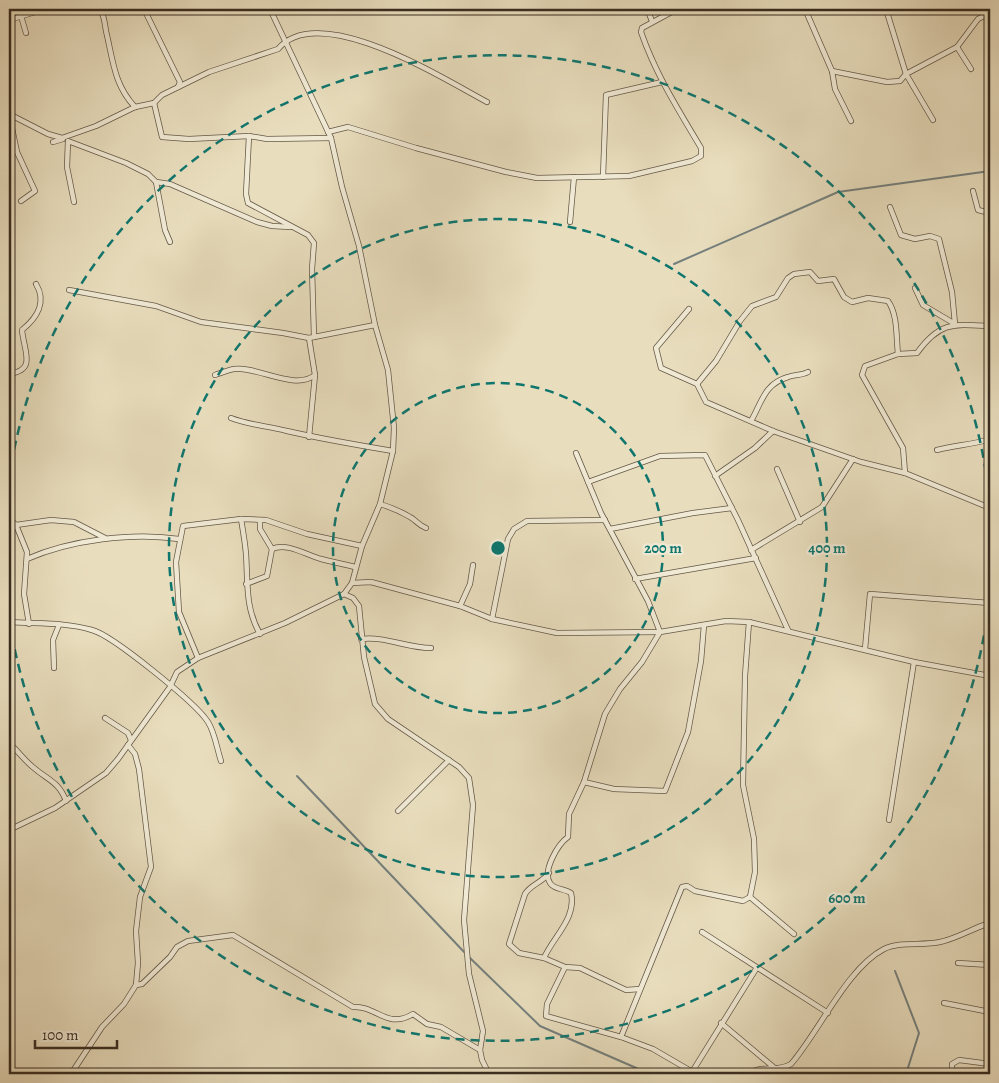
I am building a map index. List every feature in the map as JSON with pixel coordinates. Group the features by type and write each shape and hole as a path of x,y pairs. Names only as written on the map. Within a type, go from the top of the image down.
{"street":[{"path":"9,20 45,9"},
{"path":"100,9 111,53 112,69 127,99 135,107"},
{"path":"144,9 180,82 178,88"},
{"path":"9,830 66,801 106,773 170,687 177,672 198,658 260,634 344,594 352,583 362,546 380,504 393,450 392,394 388,370 375,325 359,246 342,187 331,138 270,10 278,9"},
{"path":"647,9 652,21"},
{"path":"328,132 348,127 416,148 506,172 537,178 629,176 692,161 700,156 701,148 662,82 651,61 640,32 642,28 652,21 677,9"},
{"path":"805,9 832,71 835,89 851,122"},
{"path":"886,9 906,74 933,120"},
{"path":"832,71 887,82 900,81 906,74 957,47 978,19 990,13"},
{"path":"21,16 26,33"},
{"path":"53,142 96,126 135,107 154,103 162,95 209,72 278,49 285,40 302,33 355,37 405,57 487,102"},
{"path":"957,47 971,69"},
{"path":"603,177 606,95 662,82"},
{"path":"154,103 162,137 188,139 250,136 267,139 331,138"},
{"path":"9,113 48,134 126,163 148,174 156,182 165,230 170,242"},
{"path":"9,113 17,152 35,191 21,201"},
{"path":"250,136 247,200 257,209 308,235 314,243 312,338 315,375 309,437"},
{"path":"68,141 66,167 74,202"},
{"path":"570,222 574,178"},
{"path":"156,182 170,184 257,222 272,226 293,227"},
{"path":"973,191 978,210 990,213"},
{"path":"890,208 901,236 915,239 930,236 939,239 952,292 954,324"},
{"path":"697,384 716,361 740,321 752,306 776,296 788,278 800,271 810,272 818,281 834,279 844,297 852,302 868,298 888,301 893,308 895,316 898,354"},
{"path":"9,374 20,372 26,368 27,361 22,330 32,320 42,302 41,293 36,284"},
{"path":"915,288 923,305 954,324"},
{"path":"69,290 156,306 201,322 283,332 312,338 375,325"},
{"path":"688,309 656,348 661,368 697,384 706,402 773,431 853,459 905,474 990,508"},
{"path":"905,474 903,448 862,375 864,366 898,354 917,353 926,340 940,328 954,324 990,326"},
{"path":"215,375 234,369 304,380 315,375"},
{"path":"751,422 768,387 788,377 803,375 808,372"},
{"path":"231,418 251,425 285,430 309,437 393,450"},
{"path":"715,476 756,448 773,431"},
{"path":"937,450 956,445 973,445 990,439"},
{"path":"576,453 605,520 636,579 660,632"},
{"path":"588,482 660,456 705,455 756,558 788,630"},
{"path":"751,550 822,507 853,459"},
{"path":"777,469 800,522"},
{"path":"380,504 413,518 415,523 426,528"},
{"path":"610,530 693,513 732,508"},
{"path":"198,658 179,612 176,579 179,539 183,526 241,519 260,520 362,546"},
{"path":"241,519 246,554 246,584 251,618 260,634"},
{"path":"9,520 16,525 27,552 24,594 29,624"},
{"path":"16,525 51,520 74,522 106,539"},
{"path":"246,584 267,576 272,549 260,529 260,520"},
{"path":"492,619 508,539 520,523 527,520 605,520"},
{"path":"27,559 52,548 106,539 179,539"},
{"path":"272,549 276,547 295,549 319,559 355,567"},
{"path":"636,579 756,558"},
{"path":"460,606 470,584 473,565"},
{"path":"352,583 371,582 460,606 492,619 556,633 660,632 726,621 749,622 914,662 990,676"},
{"path":"344,594 353,598 359,606 361,639 375,704 388,718 449,760 469,778 473,794 464,920 469,974 483,1031 480,1050 489,1074"},
{"path":"864,649 870,594 990,603"},
{"path":"9,622 59,624 94,630 161,677 170,687 190,701 209,723 221,761"},
{"path":"621,1037 682,887 687,886 695,891 743,901 750,897 755,872 754,839 744,785 745,676 749,622"},
{"path":"54,668 53,640 59,624"},
{"path":"584,782 614,789 665,791 688,732 701,661 704,625"},
{"path":"544,958 549,946 559,936 572,902 571,893 551,885 550,862 558,847 568,837 569,814 584,782 605,714 620,689 642,662 660,632"},
{"path":"361,639 375,637 406,647 432,648"},
{"path":"890,820 914,662"},
{"path":"71,1074 102,1027 124,1004 136,985 138,963 136,931 140,897 150,867 136,754 128,733 105,718"},
{"path":"9,744 36,770 44,774 62,790 66,801"},
{"path":"398,811 449,760"},
{"path":"549,872 544,880 529,887 524,894 509,944 519,953 544,958 565,967 580,968 626,990 640,989"},
{"path":"750,897 794,934"},
{"path":"748,1074 756,1069 777,1070 792,1064 851,980 874,956 884,949 897,945 928,944 944,941 990,923"},
{"path":"702,932 828,1013"},
{"path":"136,985 142,984 170,956 176,947 200,939 233,935 352,1007 362,1006 383,1018 404,1019 413,1014 427,1024 441,1027 480,1050"},
{"path":"958,963 990,965"},
{"path":"565,967 547,1004 546,1016 621,1037 653,1049 694,1073 721,1023 756,968"},
{"path":"944,1003 990,1012"},
{"path":"721,1023 777,1070"},
{"path":"952,1074 952,1064 959,1060 990,1064"}],"waterway":[{"path":"674,264 838,192 990,171"},
{"path":"297,776 466,954"},
{"path":"469,957 540,1026 650,1074"},
{"path":"895,971 919,1033 906,1074"}]}
